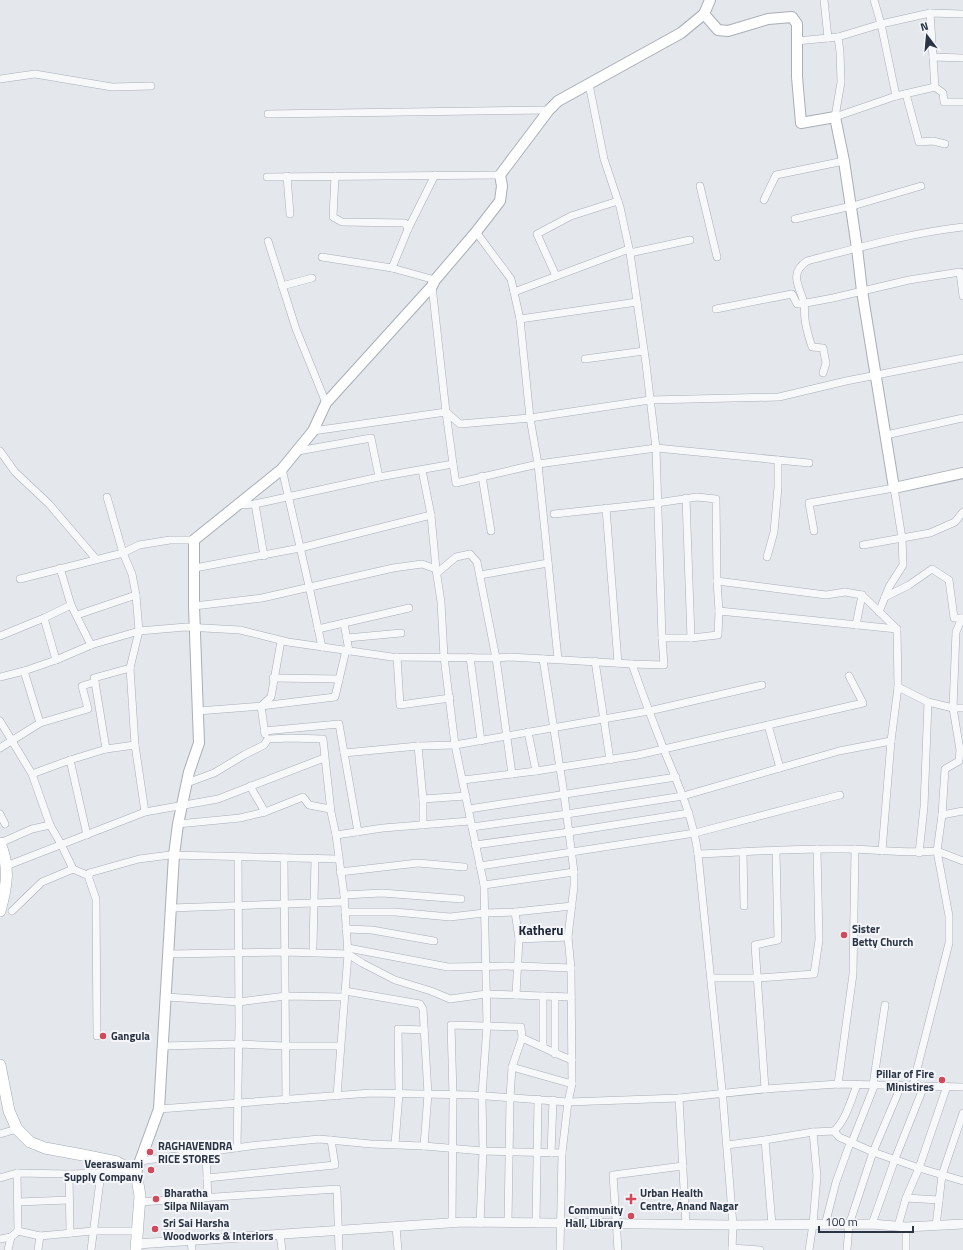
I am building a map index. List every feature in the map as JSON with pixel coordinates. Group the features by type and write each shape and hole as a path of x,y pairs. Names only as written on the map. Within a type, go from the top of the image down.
{"main road":[{"path":"137,1247 140,1202 138,1166 159,1109 167,997 170,908 174,855 178,824 189,772 199,743 194,628 194,540 282,469 298,450 313,430 326,403 433,283 500,201 502,186 500,175 549,110 558,101 681,33 704,14 710,0"},
{"path":"704,14 718,30 728,31 768,19 792,17 797,24 797,77 801,123 835,117 844,161 862,291 894,488 963,473"},
{"path":"0,843 6,857 6,884 0,911"},
{"path":"0,1065 3,1094 9,1111 17,1129 30,1142 45,1148 83,1154 138,1166"}],"street":[{"path":"824,0 828,38"},
{"path":"874,0 881,24 896,96"},
{"path":"797,41 838,37 881,24 930,13 963,14"},
{"path":"930,13 935,87 942,93 944,102 963,102"},
{"path":"838,37 841,82 835,117 896,96 935,87"},
{"path":"933,57 963,58"},
{"path":"0,79 35,74 112,88 151,86"},
{"path":"0,677 24,671 56,660 91,645 139,631 194,628 240,630 281,641 397,657 496,658 510,656 664,665 656,448 644,351 630,251 618,201 604,158 589,84"},
{"path":"906,94 919,142 933,141 945,144"},
{"path":"268,114 549,110"},
{"path":"764,200 776,175 844,161"},
{"path":"392,268 408,229 436,175"},
{"path":"267,177 500,175"},
{"path":"287,176 290,214"},
{"path":"335,176 333,217 342,222 405,223 408,229"},
{"path":"700,186 717,257"},
{"path":"795,220 921,186"},
{"path":"556,276 537,234 571,216 618,201"},
{"path":"823,373 826,363 823,348 812,347 806,331 804,304 798,289 797,279 800,266 807,262 857,248 933,230 963,227"},
{"path":"476,232 511,279 520,318 530,418 538,464 558,659"},
{"path":"268,240 296,329 326,403"},
{"path":"514,292 630,251 690,240"},
{"path":"322,257 392,268 433,283 446,412 456,483 538,464 656,448 809,463"},
{"path":"716,309 792,294 797,304 804,304 909,280 960,272 963,296"},
{"path":"282,286 312,278"},
{"path":"520,318 637,302"},
{"path":"585,359 644,351"},
{"path":"313,430 446,412 460,424 530,418 650,400 779,397 876,375 963,358"},
{"path":"886,435 963,418"},
{"path":"298,450 371,438 379,477"},
{"path":"0,451 15,472 49,504 96,559"},
{"path":"767,557 774,532 778,487 778,460"},
{"path":"239,505 255,504 379,477 453,464"},
{"path":"282,469 322,647"},
{"path":"422,470 431,515 441,602 444,657 456,745 484,885 487,1026 482,1095 483,1151 480,1223"},
{"path":"482,476 491,531"},
{"path":"814,531 809,503 894,488 902,538 903,565 889,587 879,612"},
{"path":"107,497 123,553 132,574 136,595 139,631 130,668 135,745 145,812"},
{"path":"554,514 657,503 686,498 697,497 716,499 719,611 718,635 691,638 662,638"},
{"path":"686,498 691,638"},
{"path":"255,504 264,556"},
{"path":"606,508 618,663"},
{"path":"863,545 930,533 955,522 963,512"},
{"path":"195,568 300,548 431,515"},
{"path":"20,579 123,553 139,545 170,540 194,540"},
{"path":"437,571 456,557 470,554 477,562 496,658 512,774"},
{"path":"480,575 548,563"},
{"path":"194,606 262,598 309,586 393,568 422,564 437,571"},
{"path":"60,568 76,615 91,645"},
{"path":"885,597 909,585 932,569 949,580 954,618 963,618 956,632 952,708 960,750 959,761 945,769 938,851 949,916 949,943 913,1085"},
{"path":"717,581 826,595 845,592 862,595 897,629 898,687 891,741 882,851"},
{"path":"76,615 136,595"},
{"path":"856,625 862,595"},
{"path":"0,636 72,605"},
{"path":"318,629 410,608"},
{"path":"719,611 897,629"},
{"path":"44,618 56,660"},
{"path":"198,711 261,706 335,697 347,651 347,638 344,623"},
{"path":"347,638 401,633"},
{"path":"261,706 271,697 273,678 281,641"},
{"path":"397,657 400,706 450,698"},
{"path":"470,657 482,741"},
{"path":"543,659 564,794 574,872 568,937 571,968 572,1084 568,1102 562,1154 560,1250"},
{"path":"595,661 610,760"},
{"path":"632,664 664,750 676,777 695,833 723,1093 732,1226 732,1249 760,1250"},
{"path":"106,749 94,678 130,668"},
{"path":"24,671 40,723"},
{"path":"463,780 560,768 664,750 863,703 849,676"},
{"path":"273,678 339,679"},
{"path":"0,748 40,723 88,709 82,686 95,682"},
{"path":"344,754 418,746 456,745 482,741 649,711 762,685"},
{"path":"898,687 928,702 952,708 963,708"},
{"path":"919,853 924,807 928,702"},
{"path":"261,706 264,731 268,740"},
{"path":"0,721 32,774 50,825 73,869 89,876 96,899 97,1036"},
{"path":"264,731 339,724 358,832"},
{"path":"768,725 780,768"},
{"path":"528,732 536,771"},
{"path":"187,783 214,773 264,745 268,740 290,738 322,739 330,809 336,835 344,898 348,951 337,1096"},
{"path":"336,835 423,825 471,824 566,814 683,796 839,751 891,741"},
{"path":"32,774 106,749 135,745"},
{"path":"418,746 423,799 423,825"},
{"path":"6,866 145,812 218,799 324,758"},
{"path":"70,760 87,835"},
{"path":"469,810 676,777"},
{"path":"250,786 265,812"},
{"path":"480,866 695,833 840,795"},
{"path":"423,799 466,796"},
{"path":"178,824 240,818 265,812 303,798 309,805 330,809"},
{"path":"942,815 963,811"},
{"path":"475,845 689,813"},
{"path":"0,814 5,824"},
{"path":"0,843 32,828 50,825"},
{"path":"698,854 817,849 856,849 919,853 938,851 963,860"},
{"path":"711,978 757,978 814,974 819,940 817,849"},
{"path":"838,1084 853,974 856,849"},
{"path":"765,1089 755,945 778,940 776,851"},
{"path":"744,852 744,906"},
{"path":"89,876 89,873 139,859 174,855 338,859"},
{"path":"237,1148 239,1104 238,856"},
{"path":"284,858 286,952 286,1100"},
{"path":"313,947 315,858"},
{"path":"340,872 418,864 464,867"},
{"path":"12,911 42,882 73,869"},
{"path":"484,885 574,872"},
{"path":"170,908 314,903 382,893 461,899"},
{"path":"345,912 395,912 450,917 572,906"},
{"path":"514,912 519,939 516,995"},
{"path":"346,929 372,930 434,941"},
{"path":"519,939 568,937"},
{"path":"348,951 362,963 395,980 431,991 450,999 486,994 571,997"},
{"path":"169,954 348,951 448,967 518,966 571,968"},
{"path":"167,997 239,1002 286,996 344,994 420,1004 423,1008 428,1094 424,1146"},
{"path":"543,996 543,1047"},
{"path":"555,996 555,1054"},
{"path":"825,1225 836,1182 874,1085 885,1005"},
{"path":"452,1223 453,1094 451,1025 522,1027 522,1038 512,1067 510,1097 508,1223"},
{"path":"395,1144 399,1094 398,1029 424,1030"},
{"path":"522,1038 555,1054 572,1060"},
{"path":"164,1046 239,1044 340,1046"},
{"path":"512,1067 572,1084"},
{"path":"159,1109 371,1093 482,1095 568,1102 679,1098 765,1089 838,1084 963,1087"},
{"path":"727,1145 812,1132 834,1131 839,1126 849,1107 857,1085"},
{"path":"847,1250 848,1225 873,1152 901,1086"},
{"path":"872,1224 895,1159 924,1086"},
{"path":"906,1250 902,1226 906,1198 919,1168 947,1086"},
{"path":"679,1098 686,1225"},
{"path":"536,1223 538,1099"},
{"path":"551,1153 553,1100"},
{"path":"936,1226 942,1175 963,1113"},
{"path":"0,1134 17,1129"},
{"path":"834,1131 839,1137 873,1152 963,1181"},
{"path":"809,1250 817,1176 812,1132"},
{"path":"0,1178 17,1173 101,1173 206,1152 319,1139 483,1151 562,1154"},
{"path":"207,1178 335,1165 331,1140"},
{"path":"765,1140 772,1225"},
{"path":"206,1152 208,1197"},
{"path":"618,1250 613,1175 683,1166"},
{"path":"0,1239 11,1237 18,1231 17,1173"},
{"path":"91,1250 101,1173"},
{"path":"69,1174 70,1233"},
{"path":"140,1202 337,1189 339,1250"},
{"path":"906,1198 938,1200"},
{"path":"18,1202 69,1200"},
{"path":"137,1247 191,1240 452,1223 732,1226 872,1224 936,1226 963,1224"},
{"path":"396,1227 398,1250"},
{"path":"18,1231 40,1236 93,1231 137,1231"},
{"path":"280,1234 282,1250"},
{"path":"38,1250 40,1236"},
{"path":"8,1250 11,1237"},
{"path":"191,1240 192,1250"}],"place":[{"name":"Sister Betty Church","path":"844,935"},
{"name":"Gangula","path":"103,1036"},
{"name":"Pillar of Fire Ministires","path":"942,1080"},
{"name":"RAGHAVENDRA RICE STORES","path":"150,1152"},
{"name":"Veeraswami Supply Company","path":"151,1170"},
{"name":"Bharatha Silpa Nilayam","path":"156,1199"},
{"name":"Urban Health Centre, Anand Nagar","path":"631,1199"},
{"name":"Community Hall, Library","path":"631,1216"},
{"name":"Sri Sai Harsha Woodworks & Interiors","path":"155,1229"}],"district":[{"name":"Katheru","path":"541,930"}]}
